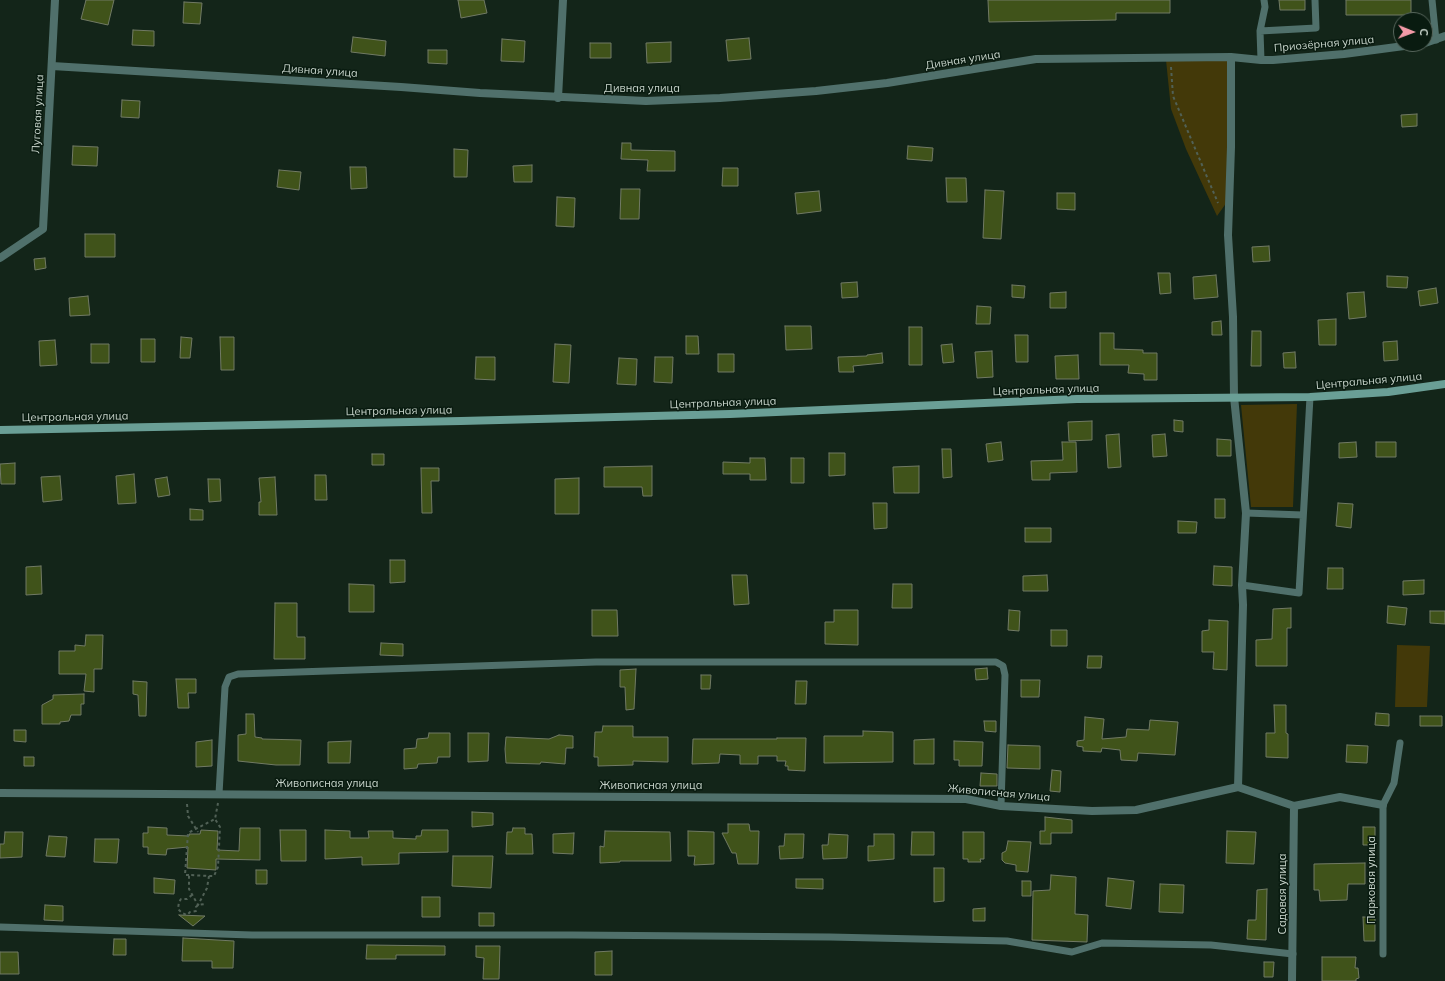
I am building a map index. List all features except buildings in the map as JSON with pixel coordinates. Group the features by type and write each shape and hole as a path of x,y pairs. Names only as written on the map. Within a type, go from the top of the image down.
{"street":[{"name":"Луговая улица","path":"0,258 43,229 55,0"},
{"path":"558,98 563,0"},
{"path":"1433,41 1445,36"},
{"name":"Приозёрная улица","path":"1231,57 1261,60 1344,54 1393,47"},
{"name":"Дивная улица","path":"52,66 558,98 646,101 720,98 852,87 1036,60 1231,57"},
{"path":"1231,57 1231,147 1228,235 1233,317 1234,398 1246,513 1242,585 1243,605 1238,787 1294,806 1340,797 1383,805"},
{"name":"Центральная улица","path":"0,430 730,414 1077,399 1310,397 1388,392 1445,384"},
{"name":"Живописная улица","path":"0,793 966,799 1001,806 1092,811 1136,810 1238,787"},
{"name":"Садовая улица","path":"1292,981 1294,806"}],"lane":[{"path":"1261,60 1260,31 1265,7 1264,0"},
{"path":"1260,31 1316,28 1315,0"},
{"path":"1432,0 1436,40"},
{"path":"1242,585 1299,593 1310,397"},
{"path":"1246,513 1303,515"},
{"path":"219,794 225,688 229,678 238,674 596,662 996,662 1003,666 1005,675 1001,806"},
{"path":"1383,805 1394,783 1400,743"},
{"name":"Парковая улица","path":"1383,805 1383,954"},
{"path":"0,927 252,935 572,934 830,936 1007,941 1072,952 1102,943 1211,945 1293,954"}],"path":[{"path":"1170,57 1173,96 1222,212 1229,212"},
{"path":"186,794 188,816 198,832"},
{"path":"215,819 220,827 218,867 214,876 185,875 188,833 215,819 218,812 219,794"},
{"path":"189,875 188,884 198,905"},
{"path":"192,895 187,899 181,900 178,909 187,915 190,912 197,912 196,907 207,888 209,876"},
{"path":"198,905 205,904"}],"shaded area":[{"path":"1166,60 1227,60 1227,202 1217,216 1186,149 1171,109"},
{"path":"1297,404 1293,507 1251,507 1241,405"},
{"path":"1397,645 1430,646 1427,707 1395,707"}]}
